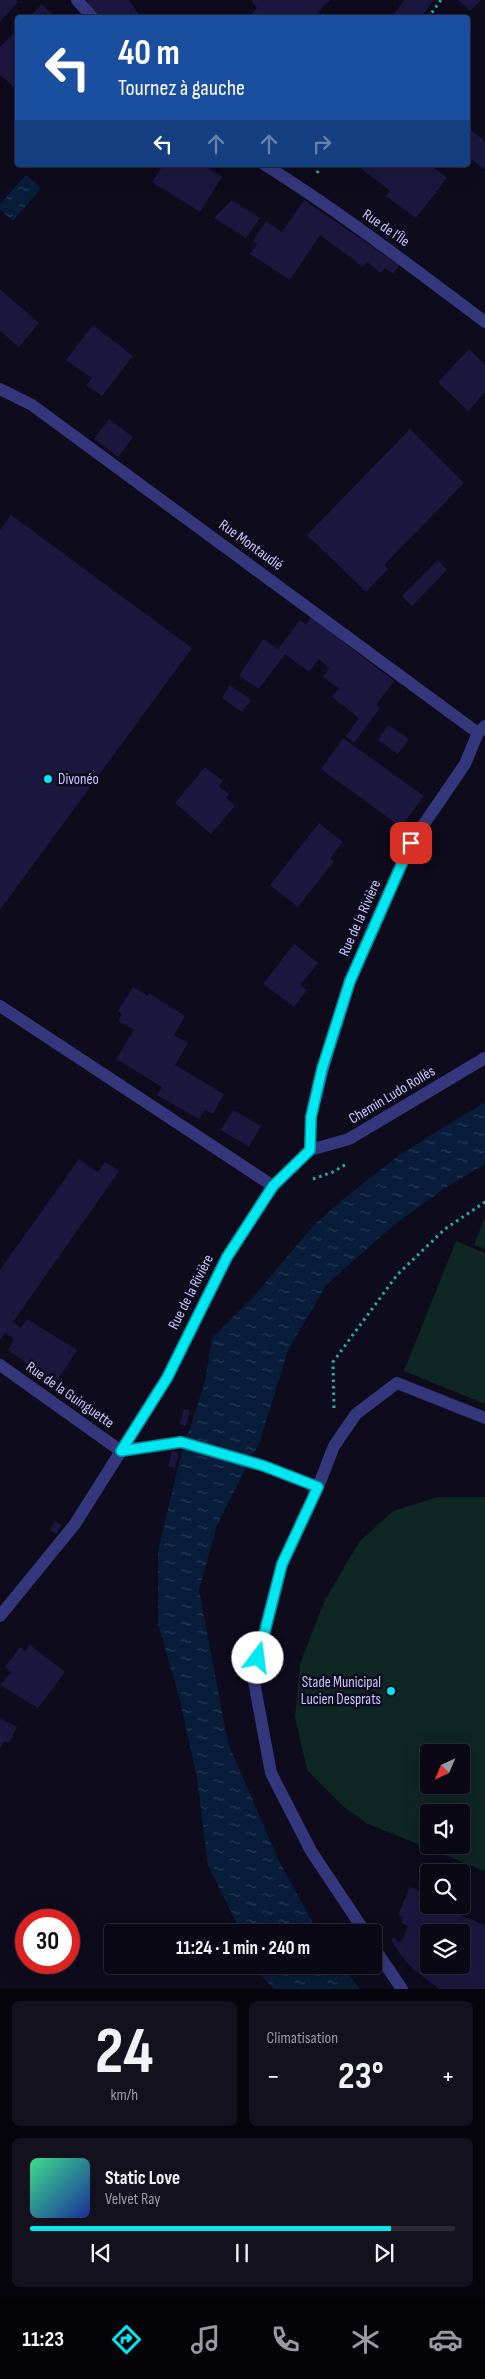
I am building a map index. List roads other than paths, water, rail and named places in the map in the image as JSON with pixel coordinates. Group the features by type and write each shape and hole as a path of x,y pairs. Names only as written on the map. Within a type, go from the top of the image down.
{"street":[{"path":"77,0 90,15"},
{"name":"Rue de l'Île","path":"268,167 401,258 485,322"},
{"name":"Rue Montaudié","path":"0,389 32,405 482,730"},
{"name":"Rue de la Rivière","path":"0,1616 75,1524 167,1378 227,1257 273,1186 310,1150 311,1117 322,1069 350,981 411,843 465,764 482,730"},
{"path":"0,1006 273,1186"},
{"name":"Chemin Ludo Rollès","path":"310,1150 349,1139 485,1058"},
{"name":"Rue de la Guinguette","path":"0,1365 121,1451"},
{"path":"360,1924 311,1851 271,1773 253,1676 282,1564 318,1487 334,1446 356,1414 397,1382 485,1418"},
{"path":"121,1451 181,1442 264,1466 318,1487"},
{"path":"382,1960 402,1989"}],"water":[{"path":"26,175 41,188 13,221 0,209 0,204"},
{"path":"485,1102 485,1164 445,1188 394,1225 327,1284 288,1350 260,1441 217,1525 199,1590 228,1743 279,1861 314,1924 237,1924 208,1865 197,1778 180,1700 158,1624 158,1551 181,1455 205,1382 212,1338 255,1295 313,1226 341,1201 402,1153"},
{"path":"262,1974 348,1974 360,1989 274,1989"}],"place":[{"name":"Divonéo","path":"48,779"},
{"name":"Stade Municipal Lucien Desprats","path":"391,1691"}]}
